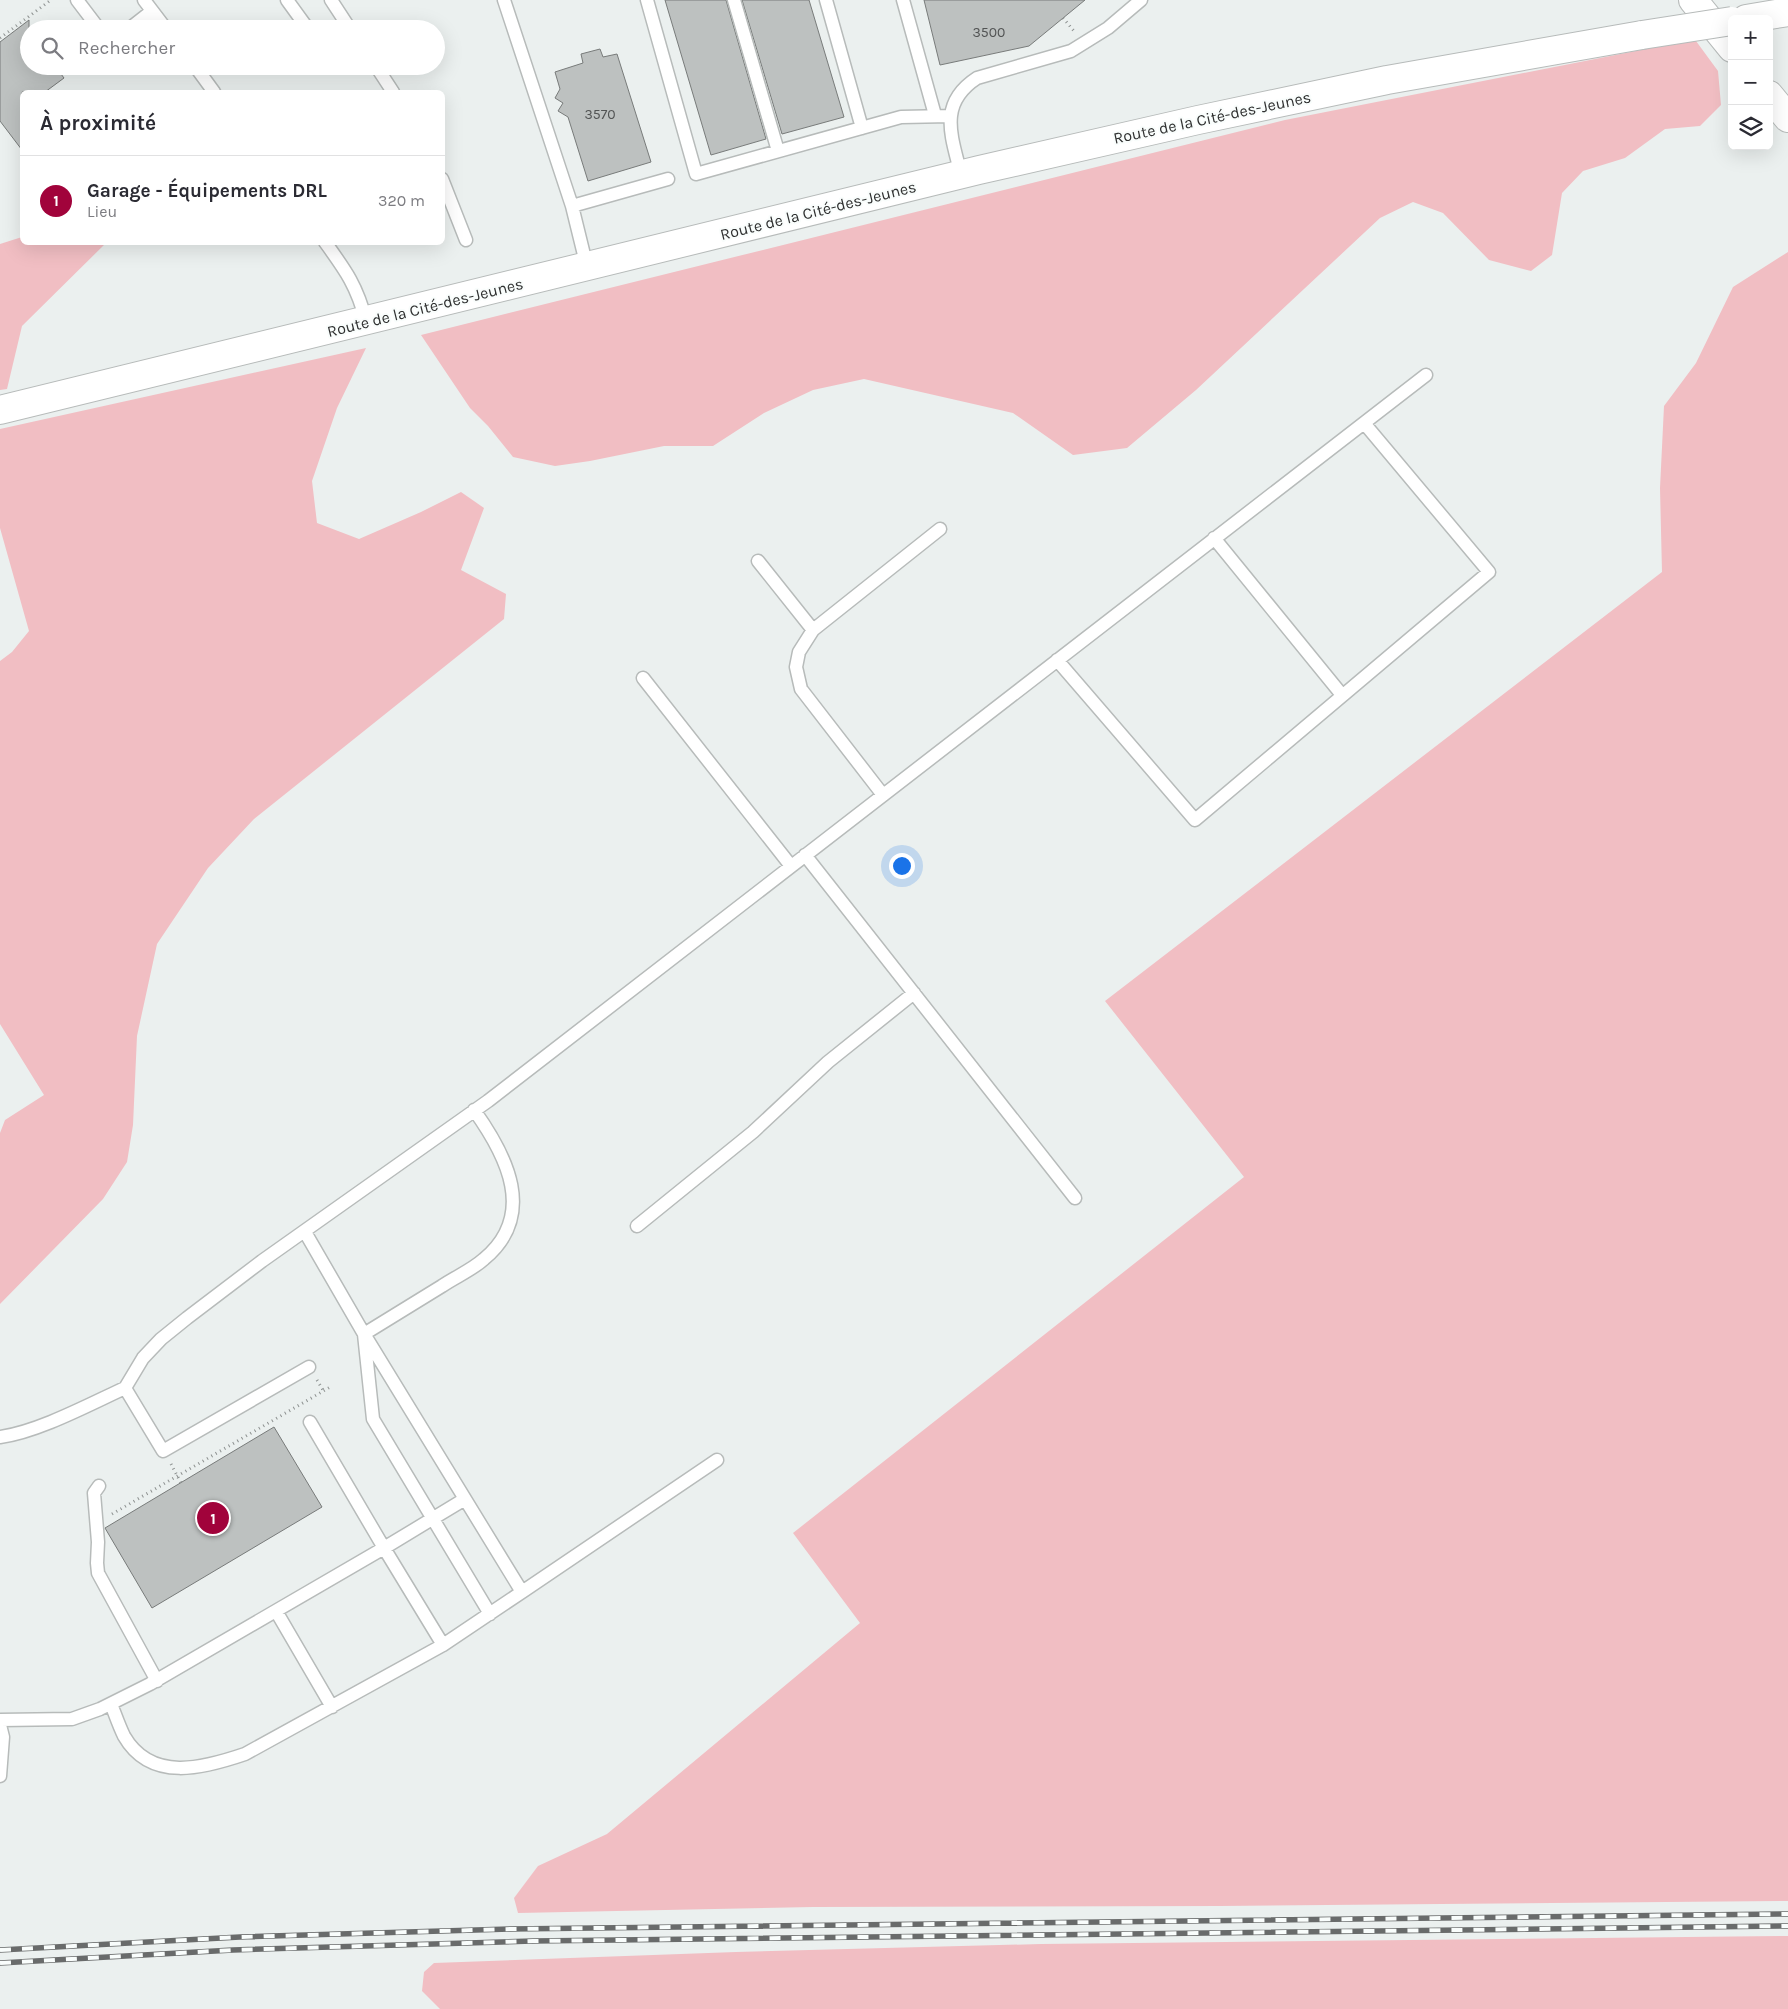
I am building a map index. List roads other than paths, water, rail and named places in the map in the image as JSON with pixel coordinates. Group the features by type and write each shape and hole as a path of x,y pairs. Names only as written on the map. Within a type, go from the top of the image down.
{"main road":[{"path":"1693,0 1728,43"},
{"path":"1770,15 1788,12"},
{"name":"Route de la Cité-des-Jeunes","path":"0,410 960,175 1309,96 1450,68 1728,22"},
{"path":"1773,99 1788,118"}],"lane":[{"path":"77,0 91,20"},
{"path":"144,0 159,20"},
{"path":"287,0 301,20"},
{"path":"331,0 344,20"},
{"path":"504,0 572,206 587,267"},
{"path":"647,0 696,174 901,117 950,116"},
{"path":"734,0 778,151"},
{"path":"826,0 862,128"},
{"path":"903,0 935,116"},
{"path":"960,175 950,127 950,116 956,98 965,86 977,78 1071,50 1108,28 1141,0"},
{"path":"140,20 152,11"},
{"path":"202,75 213,90"},
{"path":"382,75 392,90"},
{"path":"572,206 668,179"},
{"path":"445,187 466,240"},
{"path":"327,245 352,280 366,321"},
{"path":"0,1437 21,1432 51,1421 125,1388 143,1358 161,1339 262,1261 474,1110 1426,375"},
{"path":"1057,660 1195,820 1490,572 1364,422"},
{"path":"883,795 801,690 796,667 799,652 813,630 940,530"},
{"path":"1214,538 1342,696"},
{"path":"758,561 813,630"},
{"path":"643,678 791,866"},
{"path":"805,855 1075,1198"},
{"path":"637,1226 753,1132 828,1062 914,993"},
{"path":"364,1334 484,1260 502,1240 512,1216 512,1186 505,1162 492,1135 474,1110"},
{"path":"305,1232 364,1334 522,1592"},
{"path":"364,1334 373,1419 490,1614"},
{"path":"125,1388 162,1451 309,1366"},
{"path":"310,1422 443,1645"},
{"path":"111,1704 125,1736 137,1752 154,1764 182,1769 215,1764 245,1754 443,1645 717,1460"},
{"path":"99,1486 94,1493 98,1542 98,1573 157,1680"},
{"path":"0,1720 72,1719 111,1704 157,1680 276,1611 464,1499"},
{"path":"276,1611 332,1707"},
{"path":"0,1724 3,1736 0,1776"}],"railway":[{"path":"0,1950 240,1937 510,1929 1788,1914"},
{"path":"0,1963 233,1950 533,1941 1788,1926"}],"place":[{"name":"Garage - Équipements DRL","path":"213,1518"}]}
